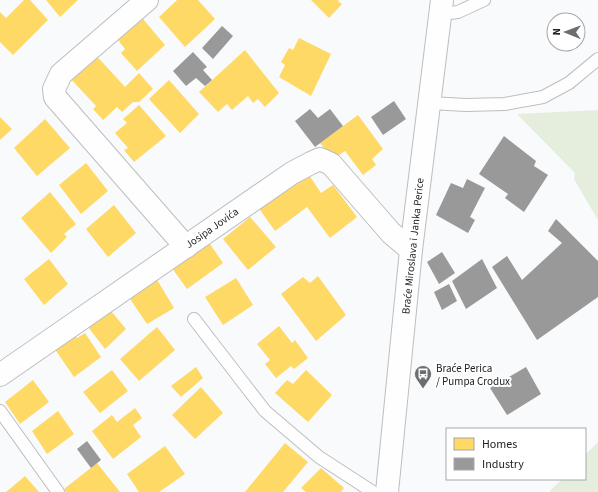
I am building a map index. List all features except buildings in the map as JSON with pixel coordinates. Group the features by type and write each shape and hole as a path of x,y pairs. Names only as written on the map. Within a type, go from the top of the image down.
{"street":[{"path":"147,0 61,74 54,89 55,97 186,247"},
{"name":"Braće Miroslava i Janka Perice","path":"388,492 411,250 441,7"},
{"name":"Josipa Jovića","path":"0,375 292,174 320,159 331,164 391,233 411,250"}],"lane":[{"path":"441,7 458,12 481,1"},
{"path":"430,103 466,105 504,104 543,97 569,83 598,59"},
{"path":"194,320 265,411 319,457 373,492"},
{"path":"0,411 58,492"}],"green space":[{"path":"598,110 598,220 574,179 575,173 517,114"},
{"path":"598,442 598,492 549,492 561,480 586,480 586,454"}],"place":[{"name":"Braće Perica / Pumpa Crodux","path":"423,389"}]}
